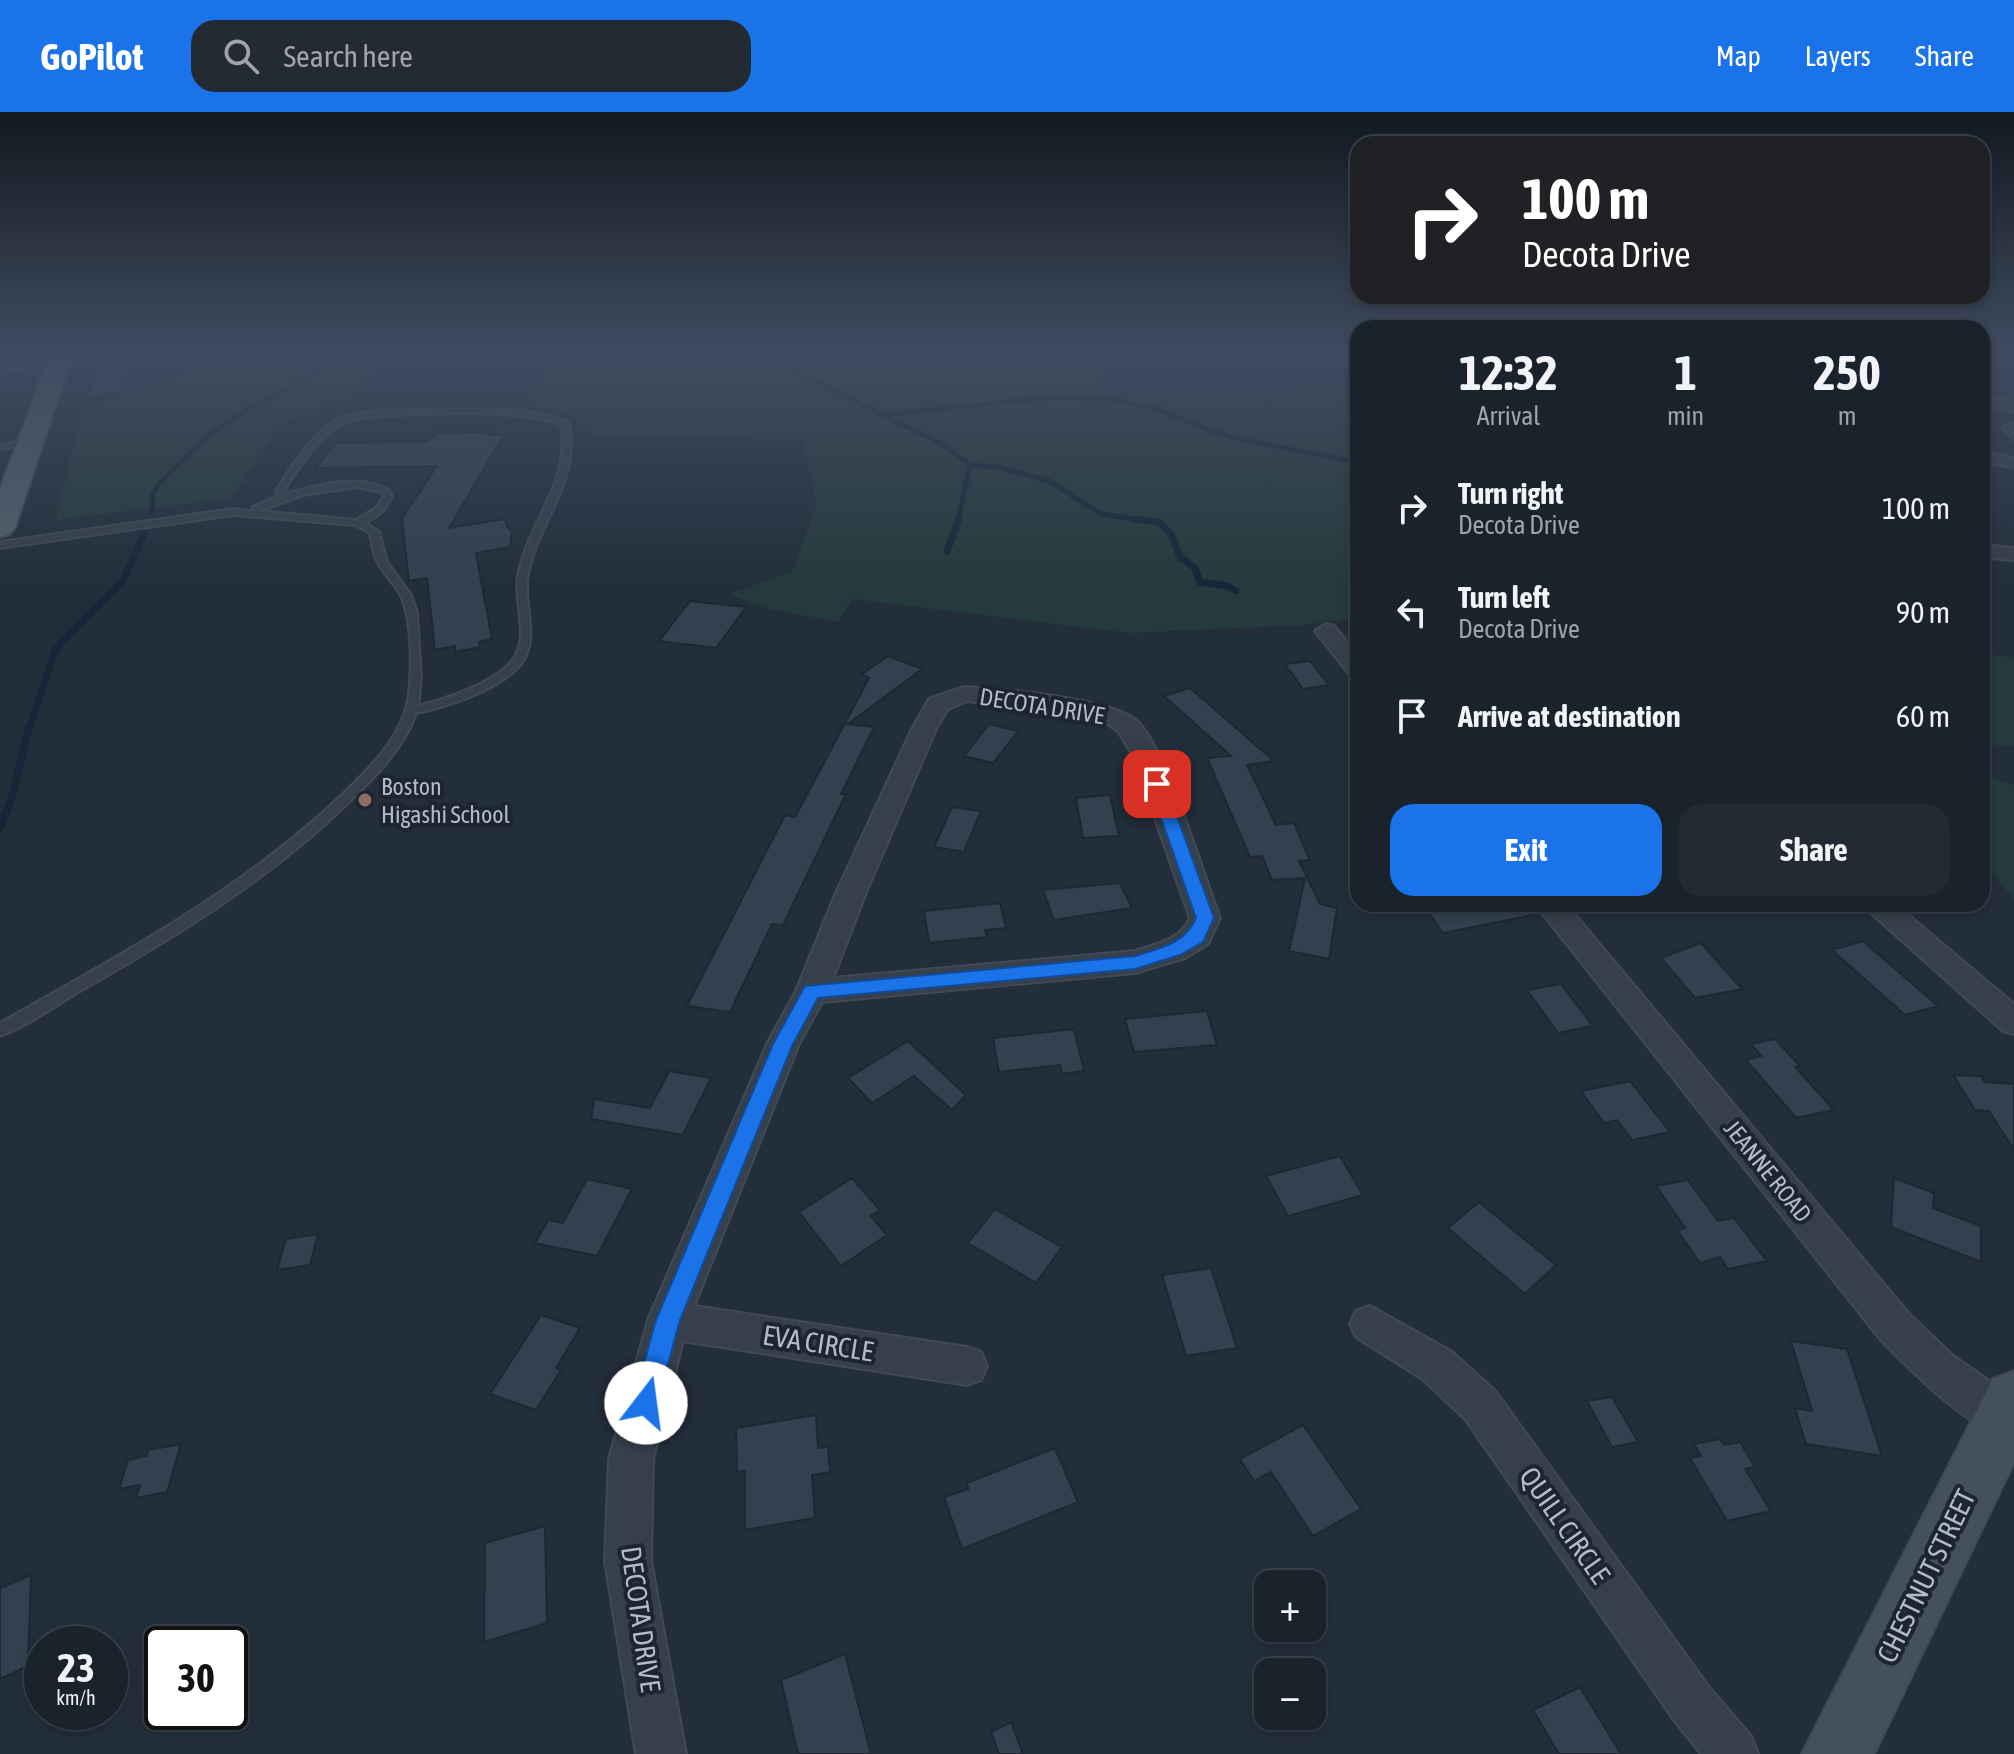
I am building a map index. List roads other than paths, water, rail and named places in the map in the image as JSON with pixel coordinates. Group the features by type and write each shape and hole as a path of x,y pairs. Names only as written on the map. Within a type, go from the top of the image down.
{"main road":[{"path":"0,528 33,432"},
{"name":"CHESTNUT STREET","path":"1837,1754 2010,1408"}],"street":[{"path":"1990,458 2014,463"},
{"path":"1990,552 2014,554"},
{"path":"1326,631 1350,660"},
{"name":"DECOTA DRIVE","path":"661,1754 628,1561 631,1459 668,1320 783,1044 812,991 850,895 938,704 964,694 992,696 1107,713 1128,726 1146,756 1205,918 1197,937 1174,950 1135,962 812,991"},
{"name":"JEANNE ROAD","path":"1557,912 1895,1327 1939,1370 2010,1408"},
{"path":"1885,912 2014,1022"},
{"name":"EVA CIRCLE","path":"668,1320 967,1366"},
{"name":"QUILL CIRCLE","path":"1370,1324 1438,1366 1481,1406 1691,1703 1733,1754"}],"lane":[{"path":"284,499 280,491 286,481 329,432"},
{"path":"412,711 453,699 506,671 521,655 524,641 522,575 564,475 565,432"},
{"path":"0,447 30,441"},
{"path":"253,512 284,499 354,484 375,485 385,490 388,497 384,505 358,523"},
{"path":"0,545 211,514 253,512 358,523 374,532 382,562 406,595 411,608 414,691 412,711 393,744 366,777 277,859 145,946 0,1030"}],"waterway":[{"path":"152,511 153,493 159,484 213,432"},
{"path":"918,432 941,443 970,465"},
{"path":"1214,432 1350,460"},
{"path":"958,521 970,465"},
{"path":"970,465 999,467 1049,481 1101,514 1141,520"},
{"path":"947,551 959,519"},
{"path":"1134,519 1141,520"},
{"path":"1141,520 1159,522 1171,534 1180,557 1195,568 1200,582 1227,586 1236,591"},
{"path":"1141,520 1149,521"},
{"path":"29,729 54,653 62,641 123,581 144,534"},
{"path":"0,828 12,797 29,727"}],"place":[{"name":"Boston Higashi School","path":"365,800"}]}
